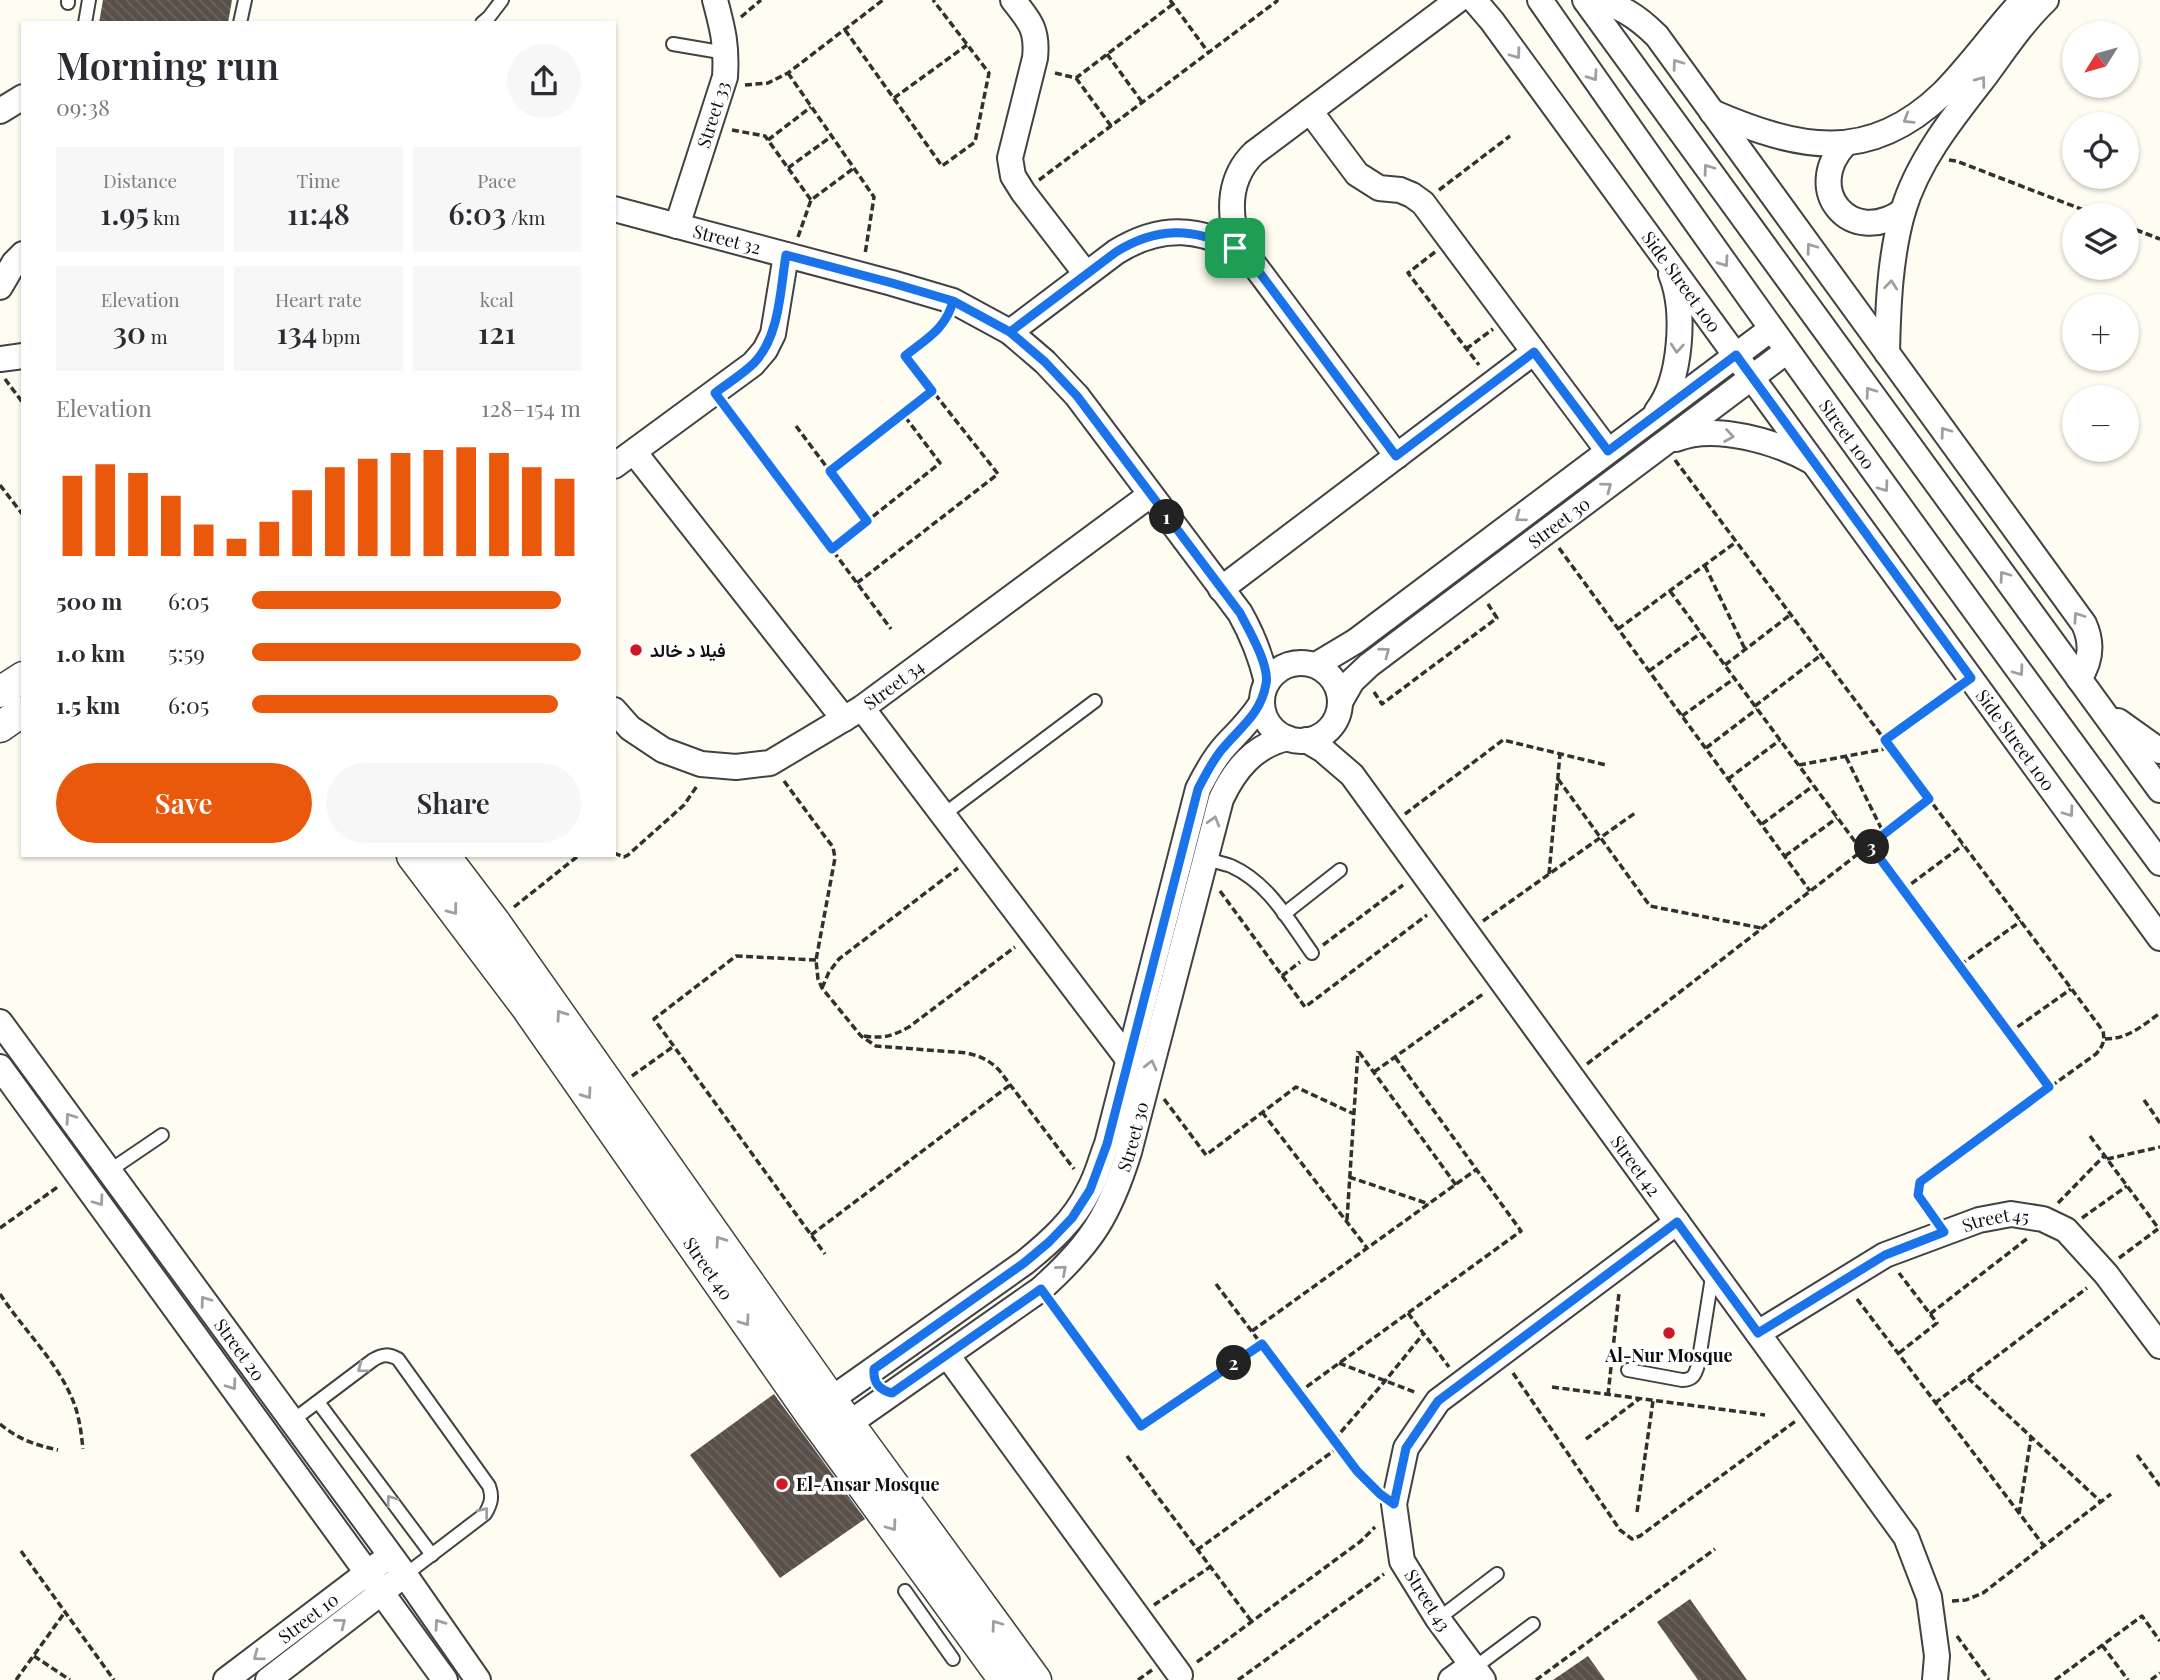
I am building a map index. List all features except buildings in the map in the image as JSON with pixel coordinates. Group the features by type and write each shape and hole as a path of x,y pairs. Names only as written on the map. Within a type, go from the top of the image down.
{"street":[{"name":"Street 33","path":"677,226 726,65 725,34 715,0"},
{"path":"1013,0 1033,27 1037,42 1010,158 1013,176 1086,274"},
{"path":"1396,456 1238,243 1232,210 1237,176 1254,153 1458,0"},
{"name":"Side Street 100","path":"1474,0 1816,464 2160,938"},
{"name":"Street 100","path":"1540,0 1906,518 2160,863"},
{"path":"1585,0 2160,790"},
{"path":"1590,0 1630,13 1657,36 2084,624 2089,634 2090,646 2086,669 2079,679"},
{"path":"1887,353 1891,285 1903,211 1923,166 2012,25 2023,0"},
{"path":"1712,112 1765,133 1793,140 1845,144 1868,139 1924,110 2012,25 2046,0"},
{"path":"0,111 21,98"},
{"path":"1310,111 1357,174 1379,188 1400,190 1423,203 1608,451"},
{"path":"1845,144 1832,161 1828,182 1838,209 1849,218 1878,224 1903,211"},
{"name":"Street 32","path":"616,210 953,301 1010,332 1045,362 1077,396 1240,613 1261,634 1284,651 1310,664"},
{"path":"1010,332 1135,240 1155,234 1177,232 1205,236 1235,248 1248,257"},
{"path":"789,255 773,334 754,364 624,459 943,815 1128,1059"},
{"path":"1653,417 1663,404 1672,380 1679,326 1678,302 1665,258"},
{"path":"0,287 20,264"},
{"name":"Street 30","path":"1310,664 1356,640 1771,329"},
{"name":"Street 30","path":"1337,711 1345,691 1359,673 1787,351"},
{"path":"1221,589 1534,352"},
{"path":"0,359 21,356"},
{"path":"1663,445 1681,437 1701,433 1722,434 1777,446 1816,464"},
{"name":"Street 34","path":"616,711 630,728 663,750 701,764 736,767 770,763 853,714 1150,495"},
{"name":"Street 32","path":"1240,613 1262,658 1264,692"},
{"path":"1310,664 1332,678 1336,685 1337,711 1323,734 1296,739 1269,724 1265,717 1264,692 1272,676 1286,666 1310,664"},
{"path":"0,692 21,678"},
{"name":"Street 30","path":"821,1407 1024,1263 1072,1218 1090,1190 1107,1144 1198,789 1225,746 1250,720 1264,692"},
{"path":"2099,707 2160,751"},
{"name":"Street 42","path":"1337,711 1344,757 1352,775"},
{"path":"0,727 21,712"},
{"name":"Street 30","path":"838,1431 1041,1289 1072,1261 1098,1228 1117,1192 1221,799 1230,779 1258,750 1267,744 1296,739"},
{"name":"Street 42","path":"1296,739 1323,750 1352,775 1906,1537 1929,1597 1937,1656 1935,1680"},
{"name":"Street 40","path":"413,857 838,1431 1036,1680"},
{"name":"Street 40","path":"446,857 495,922 613,1090 821,1407"},
{"name":"Street 20","path":"0,1022 398,1565 478,1680"},
{"name":"Street 20","path":"0,1067 445,1680"},
{"name":"Street 45","path":"1758,1333 1885,1255 1979,1220 2011,1214 2043,1219 2066,1230 2104,1272 2160,1346"},
{"name":"Street 43","path":"1476,1671 1438,1619 1402,1561 1394,1504 1406,1448 1438,1401 1677,1222"},
{"path":"947,1355 1180,1675"},
{"path":"874,1369 877,1385 892,1393"},
{"name":"Street 40","path":"838,1431 938,1614 1004,1680"},
{"name":"Street 10","path":"226,1680 398,1565"},
{"name":"Street 10","path":"268,1680 374,1583"},
{"path":"1451,1680 1476,1671"}],"lane":[{"path":"85,21 89,0"},
{"path":"240,21 245,0"},
{"path":"484,21 502,0"},
{"path":"673,44 726,65"},
{"path":"943,815 1094,701"},
{"path":"1204,858 1230,866 1255,880 1274,899 1312,953"},
{"path":"1284,914 1340,870"},
{"path":"109,1171 162,1136"},
{"path":"1628,1370 1682,1380 1693,1377 1698,1365 1713,1271"},
{"path":"292,1421 381,1355 390,1354 398,1359 489,1486 492,1495 491,1505 485,1514 432,1555 398,1565"},
{"path":"318,1402 432,1555"},
{"path":"1438,1619 1497,1574"},
{"path":"905,1591 938,1614 953,1659"},
{"path":"1476,1671 1533,1624"}],"path":[{"path":"726,65 746,85 768,83 788,73 883,0"},
{"path":"845,30 942,166 975,142 989,73 933,0"},
{"path":"1023,192 1276,0"},
{"path":"1076,78 1172,2 1208,53"},
{"path":"894,98 967,45"},
{"path":"1107,54 1142,102"},
{"path":"1032,68 1076,78 1111,126"},
{"path":"788,73 874,197 862,275"},
{"path":"768,140 811,107"},
{"path":"709,125 765,136 811,200"},
{"path":"788,168 832,136"},
{"path":"1423,203 1510,136"},
{"path":"1923,166 1936,161 1956,161 2066,203"},
{"path":"789,255 811,200 854,168"},
{"path":"2139,231 2160,239"},
{"path":"1451,240 1408,273 1492,383"},
{"path":"857,583 998,474 905,356 944,324 953,301"},
{"path":"1466,349 1508,318"},
{"path":"0,373 21,400"},
{"path":"830,471 932,391"},
{"path":"715,393 891,629"},
{"path":"832,549 940,463 903,414"},
{"path":"796,426 867,521"},
{"path":"1663,445 2103,1031 2105,1040 2096,1054 1920,1182 1918,1195 1944,1232"},
{"path":"0,485 21,512"},
{"path":"1547,532 1810,891"},
{"path":"1618,629 1736,542"},
{"path":"1705,565 1745,649"},
{"path":"1359,673 1382,704 1497,618 1474,586"},
{"path":"1670,591 1862,851"},
{"path":"1725,665 1790,615"},
{"path":"1649,671 1701,633"},
{"path":"1706,748 1821,655"},
{"path":"1682,716 1735,678"},
{"path":"1885,740 1971,678"},
{"path":"1390,826 1503,740 1606,765"},
{"path":"1728,779 1780,740"},
{"path":"1799,765 1890,748"},
{"path":"1549,874 1560,754"},
{"path":"1846,756 1884,834"},
{"path":"770,763 833,847 835,858 816,960 822,988 862,1036 876,1046 979,1055 990,1061 1090,1190"},
{"path":"616,854 624,857 628,855 684,805 694,793 700,778 701,764"},
{"path":"1558,779 1650,906 1762,929"},
{"path":"1762,824 1814,785"},
{"path":"1571,1076 1929,799"},
{"path":"1467,933 1635,813"},
{"path":"1785,856 1838,817"},
{"path":"1870,845 2049,1087"},
{"path":"1903,890 1963,845"},
{"path":"822,988 839,959 974,856"},
{"path":"495,922 577,857"},
{"path":"1282,976 1422,871"},
{"path":"1959,966 2021,922"},
{"path":"862,1036 878,1039 894,1036 909,1027 1032,933"},
{"path":"816,960 736,956 654,1019 825,1254"},
{"path":"1374,1072 1501,980"},
{"path":"2009,1033 2071,989"},
{"path":"2105,1040 2132,1034 2160,1013"},
{"path":"613,1090 674,1046"},
{"path":"1346,1221 1358,1051 1456,1185"},
{"path":"1298,1393 1521,1231 1395,1057"},
{"path":"1148,1078 1206,1154 1296,1087 1354,1114"},
{"path":"811,1235 1010,1085"},
{"path":"2144,1100 2160,1123"},
{"path":"1262,1112 1367,1248"},
{"path":"1935,1403 2159,1229 2090,1136"},
{"path":"1930,1314 2023,1242 2105,1157 2160,1147"},
{"path":"1252,1331 1477,1169"},
{"path":"0,1228 78,1172"},
{"path":"1349,1177 1429,1204"},
{"path":"2066,1230 2127,1186"},
{"path":"1885,1255 1937,1323 1898,1353"},
{"path":"1608,1395 1622,1263"},
{"path":"1843,1280 2043,1546"},
{"path":"1180,1675 1361,1541 1394,1504 1368,1483 1216,1284"},
{"path":"1041,1289 1141,1426 1262,1344"},
{"path":"0,1294 60,1375 72,1398 80,1423 83,1449"},
{"path":"0,1308 6,1303"},
{"path":"1408,1312 1462,1384"},
{"path":"1334,1440 1424,1333"},
{"path":"1501,1354 1620,1530 1632,1539 1640,1536 1812,1409"},
{"path":"1339,1363 1438,1401"},
{"path":"1968,1378 2101,1502"},
{"path":"1552,1388 1765,1415"},
{"path":"1586,1439 1639,1399"},
{"path":"1637,1512 1653,1401"},
{"path":"0,1424 14,1435 35,1445 58,1450"},
{"path":"2019,1514 2031,1437"},
{"path":"1197,1550 1339,1447"},
{"path":"2137,1455 2160,1486"},
{"path":"1127,1456 1252,1622"},
{"path":"1929,1597 1948,1601 1966,1600 1983,1593 2111,1494"},
{"path":"1536,1680 1715,1549"},
{"path":"21,1551 114,1680"},
{"path":"1237,1680 1402,1561"},
{"path":"1138,1616 1210,1567"},
{"path":"16,1680 65,1612"},
{"path":"2055,1680 2142,1616 2160,1641"},
{"path":"2102,1645 2128,1680"},
{"path":"33,1656 70,1680"},
{"path":"2151,1680 2160,1673"}],"place":[{"name":"فيلا د خالد","path":"636,650"},
{"name":"Al-Nur Mosque","path":"1669,1333"},
{"name":"El-Ansar Mosque","path":"782,1484"}],"route":[{"path":"1235,248 1220,240 1177,232 1155,234 1135,240 1010,332 953,301 944,324 905,356 932,391 830,471 867,521 832,549 715,393 754,364 765,350 773,334 786,255 953,301 1010,332 1045,362 1077,396 1240,613 1262,658 1267,682 1262,702 1256,712 1225,746 1198,789 1107,1144 1090,1190 1072,1218 1024,1263 874,1369 877,1385 892,1393 1041,1289 1141,1426 1262,1344 1357,1471 1394,1504 1406,1448 1438,1401 1677,1222 1758,1333 1885,1255 1944,1232 1918,1195 1917,1186 1923,1178 2049,1087 1870,845 1929,799 1885,740 1971,678 1736,355 1608,451 1534,352 1396,456 1248,257 1235,248"}]}
